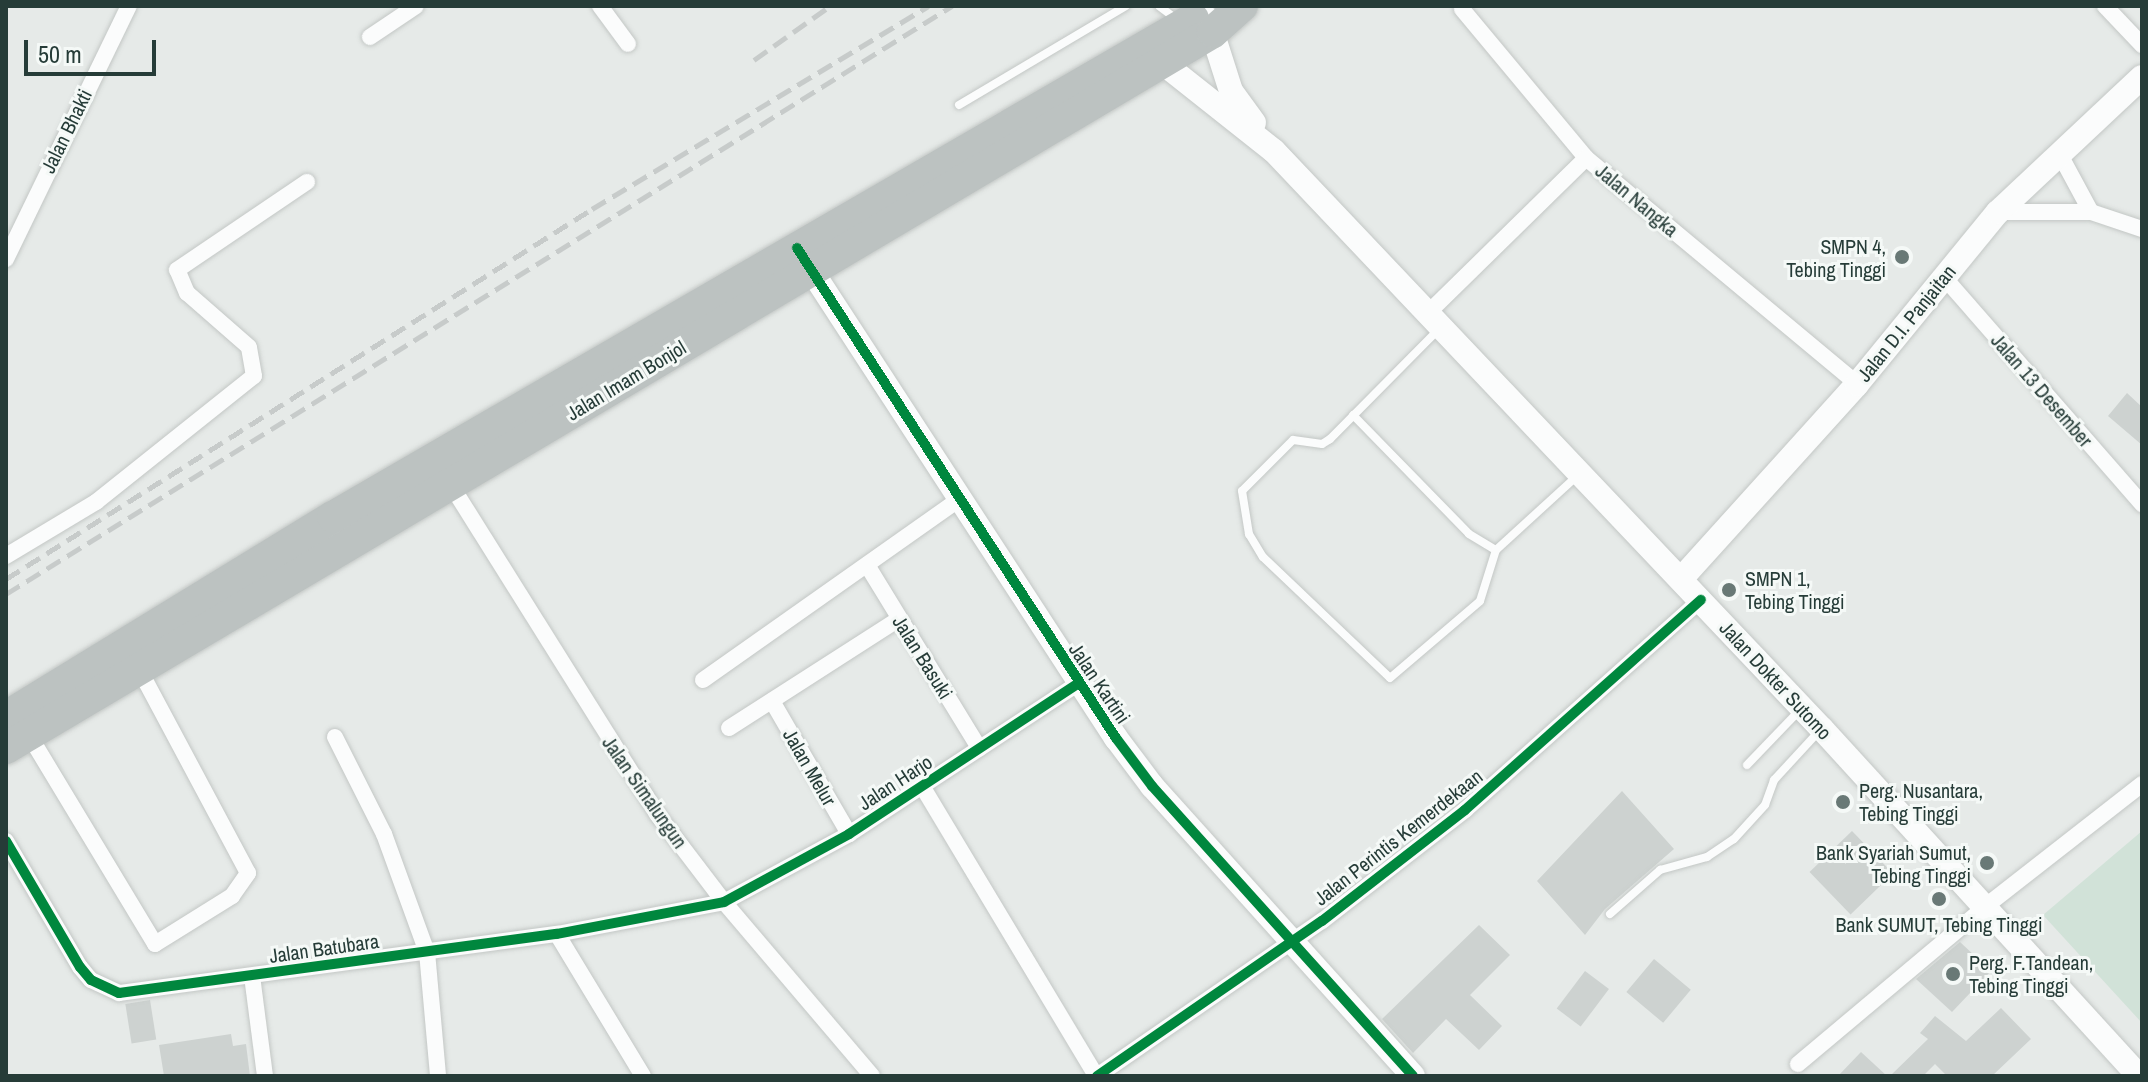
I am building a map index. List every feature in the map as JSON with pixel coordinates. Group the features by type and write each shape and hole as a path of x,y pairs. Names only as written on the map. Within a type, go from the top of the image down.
{"highway":[{"name":"Jalan Imam Bonjol","path":"14,733 333,517 804,259 1151,55 1195,16 1242,6"},
{"name":"Jalan Imam Bonjol","path":"14,733 140,671 451,485 804,259"}],"street":[{"name":"Jalan Bhakti","path":"6,259 129,6"},
{"path":"370,37 416,6"},
{"path":"600,6 628,44"},
{"path":"2105,6 2142,45"},
{"path":"1462,9 1586,158"},
{"name":"Jalan Dokter Sutomo","path":"1195,16 1231,91 1274,151"},
{"name":"Jalan Dokter Sutomo","path":"1151,55 1274,151 1822,729 2139,1076"},
{"name":"Jalan D.I. Panjaitan","path":"1681,579 1857,384 1998,212 2058,151 2142,77"},
{"path":"2058,151 2091,212"},
{"name":"Jalan Nangka","path":"1436,319 1586,158 1857,384"},
{"path":"6,556 96,502 254,376 249,347 187,293 177,270 307,182"},
{"path":"1998,212 2091,212 2142,229"},
{"name":"Jalan Kartini","path":"804,259 1079,683 1152,786 1289,942 1413,1076"},
{"name":"Jalan 13 Desember","path":"1943,276 2142,504"},
{"name":"Jalan Simalungun","path":"451,485 609,743 724,902 872,1076"},
{"path":"703,680 960,499"},
{"name":"Jalan Basuki","path":"867,565 979,748"},
{"name":"Jalan Perintis Kemerdekaan","path":"1097,1076 1289,942 1465,810 1701,600"},
{"path":"729,728 899,619"},
{"path":"14,733 155,944 232,896 248,873 140,671"},
{"name":"Jalan Harjo","path":"724,902 849,834 1079,683"},
{"name":"Jalan Melur","path":"772,701 849,834"},
{"path":"335,737 384,834 427,952 438,1076"},
{"path":"1798,1064 1986,906 2142,784"},
{"path":"922,786 1097,1076"},
{"name":"Jalan Batubara","path":"6,841 80,967 104,988 133,992 557,934 724,902"},
{"path":"557,934 643,1076"},
{"path":"252,976 265,1076"}],"lane":[{"path":"959,105 1126,6"},
{"path":"1436,319 1353,415 1322,444 1293,440 1242,491 1249,534 1263,557 1382,674 1395,676 1480,601 1496,550 1580,472"},
{"path":"1353,415 1469,534 1496,550"},
{"path":"1747,765 1802,708"},
{"path":"1610,914 1660,870 1707,857 1734,839 1765,805 1774,780 1822,729"}],"green space":[{"path":"2142,831 2142,1023 2043,915"}],"building":[{"path":"2127,393 2142,407 2142,445 2108,416"},
{"path":"1622,791 1674,849 1605,909 1585,935 1537,881"},
{"path":"1852,831 1893,873 1851,914 1810,872"},
{"path":"1479,925 1510,955 1470,995 1502,1026 1479,1050 1446,1019 1413,1053 1382,1019"},
{"name":"Perg. F.Tandean, Tebing Tinggi","path":"1960,942 1991,971 1952,1012 1916,979"},
{"path":"1654,959 1691,990 1663,1023 1626,992"},
{"path":"1585,971 1609,989 1581,1027 1557,1009"},
{"path":"150,1000 156,1040 132,1043 125,1004"},
{"path":"2001,1008 2031,1039 1992,1076 1947,1076 1935,1064 1923,1076 1890,1076 1928,1039 1920,1033 1935,1016 1966,1041"},
{"path":"231,1034 233,1046 246,1044 250,1076 164,1076 159,1045"},
{"path":"1861,1052 1887,1076 1838,1076"}],"railway":[{"path":"754,60 830,6"},
{"path":"6,579 592,209 928,6"},
{"path":"6,594 952,6"}],"cycle path":[{"path":"797,248 1116,738 1152,786 1413,1076"},
{"path":"1097,1076 1322,921 1465,810 1701,600"},
{"path":"6,841 80,967 91,980 119,993 557,934 724,902 849,834 1079,683"}],"place":[{"name":"SMPN 4, Tebing Tinggi","path":"1902,257"},
{"name":"SMPN 1, Tebing Tinggi","path":"1729,590"},
{"name":"Perg. Nusantara, Tebing Tinggi","path":"1843,802"},
{"name":"Bank Syariah Sumut, Tebing Tinggi","path":"1987,863"},
{"name":"Bank SUMUT, Tebing Tinggi","path":"1939,899"},
{"name":"Perg. F.Tandean, Tebing Tinggi","path":"1953,974"}]}
